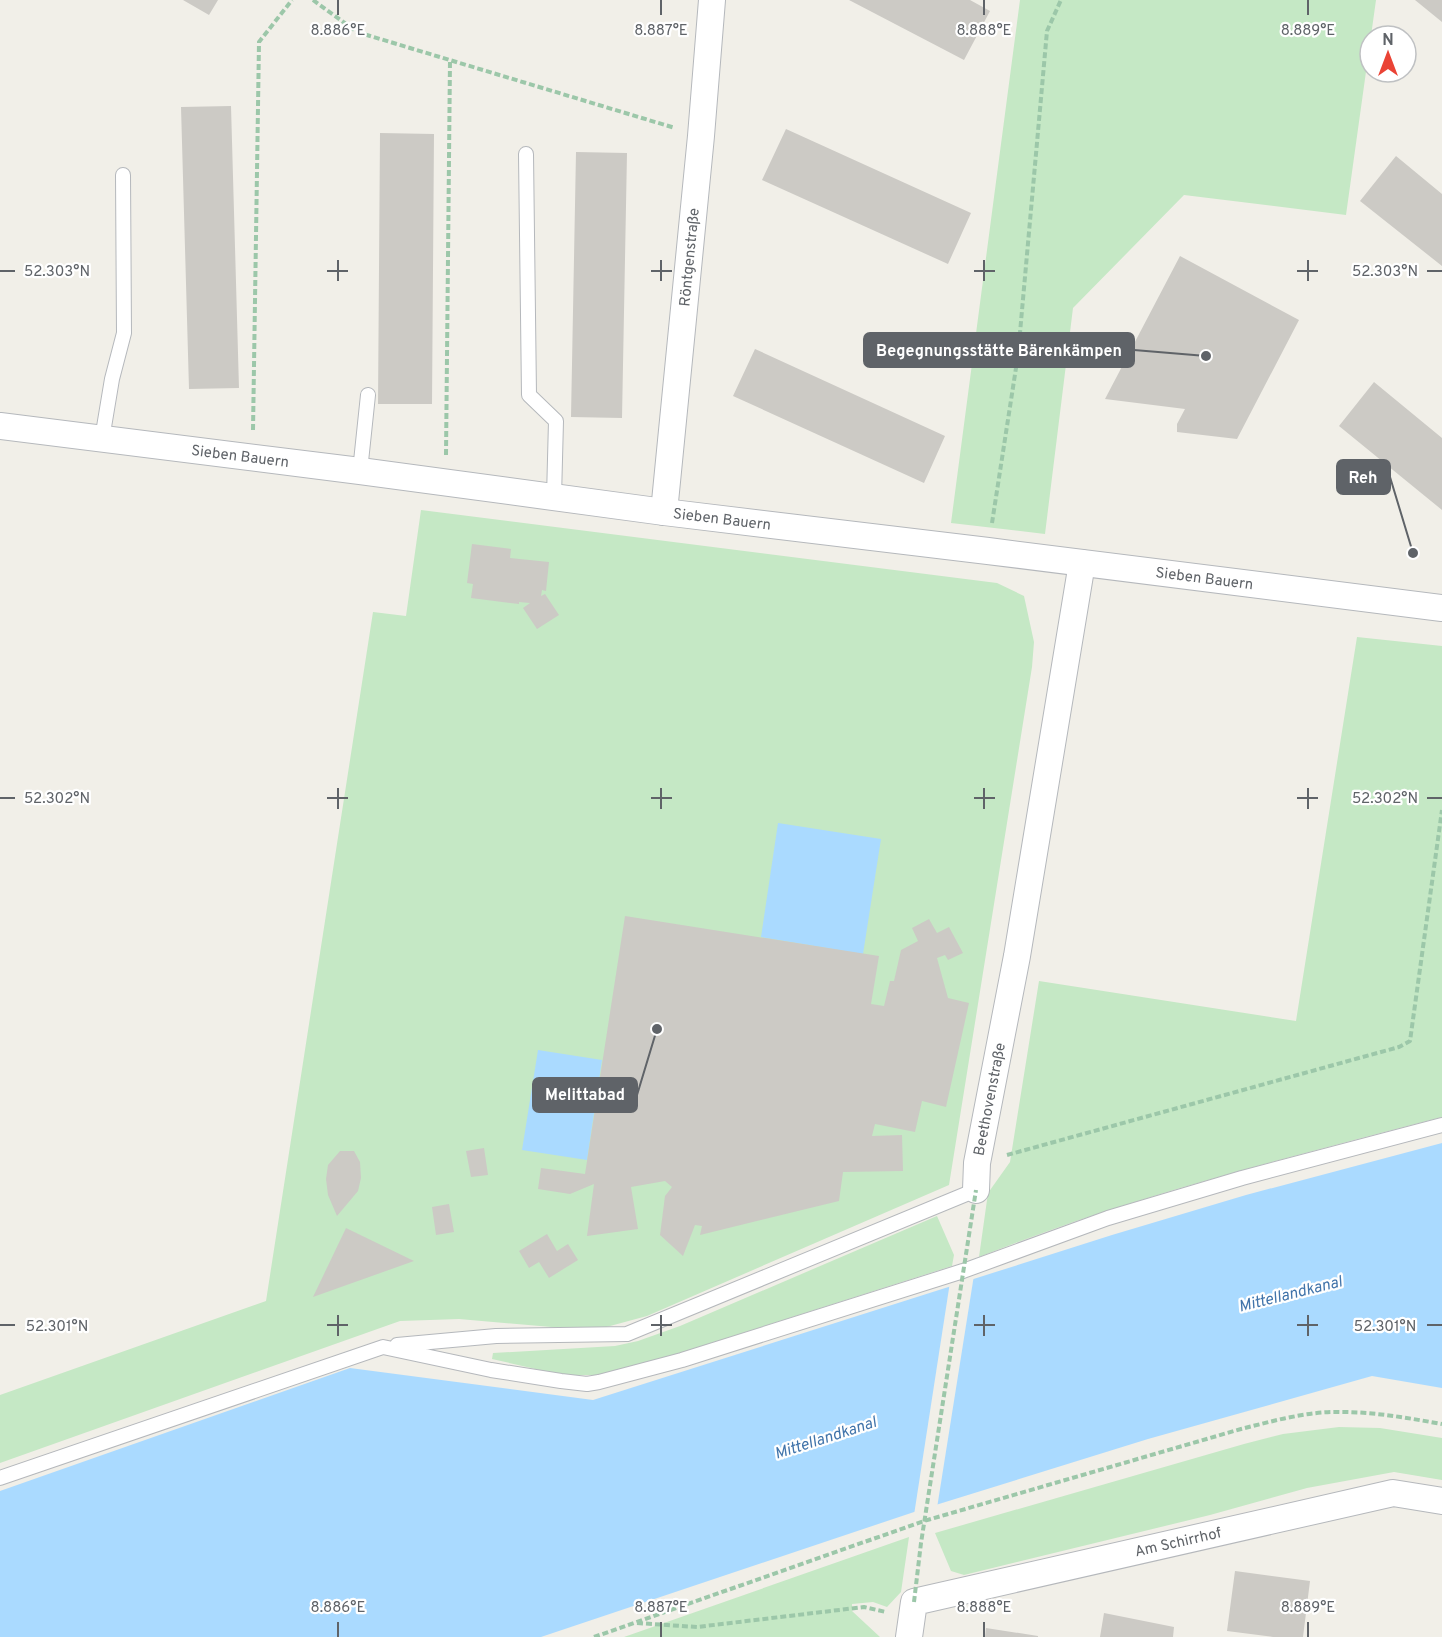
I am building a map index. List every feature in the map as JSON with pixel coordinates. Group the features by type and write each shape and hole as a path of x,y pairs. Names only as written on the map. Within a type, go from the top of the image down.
{"street":[{"name":"Röntgenstraße","path":"664,512 712,0"},
{"name":"Sieben Bauern","path":"0,426 1442,609"},
{"name":"Beethovenstraße","path":"976,1190 977,1163 1017,956 1082,563"},
{"name":"Am Schirrhof","path":"912,1620 1393,1493 1442,1501"}],"lane":[{"path":"526,154 528,395 556,422 554,497"},
{"path":"102,439 112,379 124,333 123,175"},
{"path":"360,471 369,395"},
{"path":"383,1347 491,1370 587,1384 599,1382 682,1360 963,1271 1108,1218 1242,1178 1442,1125"},
{"path":"0,1478 383,1347 496,1336 627,1334 976,1190"}],"path":[{"path":"252,458 259,42 292,0"},
{"path":"313,0 357,32 701,136"},
{"path":"988,551 1018,355 1047,31 1061,0"},
{"path":"446,483 450,60"},
{"path":"977,1163 1399,1047 1410,1041 1442,810"},
{"path":"635,1623 697,1627 864,1606 912,1620 921,1543 976,1190"},
{"path":"594,1637 924,1521 1281,1419 1339,1411 1380,1413 1442,1424"}],"green space":[{"path":"1020,0 1376,0 1373,24 1358,24 1358,84 1364,84 1346,215 1184,195 1073,308 1045,534 951,523"},
{"path":"421,510 997,583 1024,596 1034,642 1032,667 949,1185 647,1316 599,1329 459,1319 400,1321 0,1463 0,1395 266,1301 373,612 406,616"},
{"path":"1357,637 1442,646 1442,1117 1266,1163 1150,1197 1036,1235 979,1257 988,1193 1010,1162 1039,981 1296,1021"},
{"path":"937,1216 954,1255 952,1266 680,1353 599,1375 562,1375 492,1359 493,1353 615,1346 638,1341 680,1326"},
{"path":"1339,1427 1380,1428 1442,1438 1442,1480 1394,1472 1307,1488 1210,1515 964,1575 951,1571 935,1533 1244,1444 1283,1434"},
{"path":"909,1537 901,1592 887,1607 873,1602 852,1604 852,1611 880,1637 624,1637"}],"water":[{"path":"778,823 881,839 863,954 761,937"},
{"path":"538,1050 602,1060 587,1160 522,1150"},
{"name":"Mittellandkanal","path":"1442,1143 1442,1388 1372,1376 1148,1439 926,1508 541,1637 0,1637 0,1491 350,1368 593,1400 1112,1235 1246,1195"}],"pier":[{"path":"974,1275 937,1508 914,1515 950,1282"}],"building":[{"path":"183,0 218,0 209,15"},
{"path":"849,0 970,0 990,11 964,60"},
{"path":"1415,0 1442,0 1442,22"},
{"path":"231,106 239,388 189,389 181,107"},
{"path":"786,129 971,213 948,264 762,180"},
{"path":"380,133 434,134 432,404 378,404"},
{"path":"576,152 627,153 622,418 571,417"},
{"path":"1396,156 1442,194 1442,266 1360,201"},
{"path":"1180,256 1299,320 1237,439 1177,432 1177,424 1185,409 1105,399"},
{"path":"755,349 945,436 924,483 733,396"},
{"path":"1374,382 1442,438 1442,510 1339,426"},
{"path":"472,544 511,549 510,558 549,562 546,591 542,590 541,596 545,594 559,615 537,629 523,608 530,603 519,602 519,604 471,598 473,584 467,583"},
{"path":"625,916 879,956 871,1004 884,1006 890,981 894,981 901,950 918,941 912,928 929,919 937,933 949,927 963,953 948,960 945,955 937,958 948,998 969,1003 946,1107 922,1101 915,1132 875,1124 872,1136 902,1135 903,1171 843,1172 839,1201 700,1235 702,1226 695,1225 683,1256 660,1235 665,1196 672,1187 665,1181 631,1187 638,1229 587,1236 594,1184 570,1194 538,1189 541,1168 585,1174"},
{"path":"484,1148 488,1175 471,1177 466,1151"},
{"path":"340,1151 354,1151 360,1162 361,1178 358,1191 337,1216 328,1195 326,1179 328,1165"},
{"path":"449,1204 454,1232 436,1235 432,1207"},
{"path":"346,1228 414,1261 313,1297"},
{"path":"547,1234 557,1251 568,1244 578,1260 549,1278 539,1262 529,1268 519,1251"},
{"path":"1235,1571 1310,1581 1303,1637 1273,1637 1227,1631"},
{"path":"1104,1613 1174,1627 1173,1637 1100,1637"},
{"path":"986,1628 1038,1636 1038,1637 985,1637"}],"place":[{"name":"Begegnungsstätte Bärenkämpen","path":"1206,356"},
{"name":"Reh","path":"1413,553"},
{"name":"Melittabad","path":"657,1029"}]}
